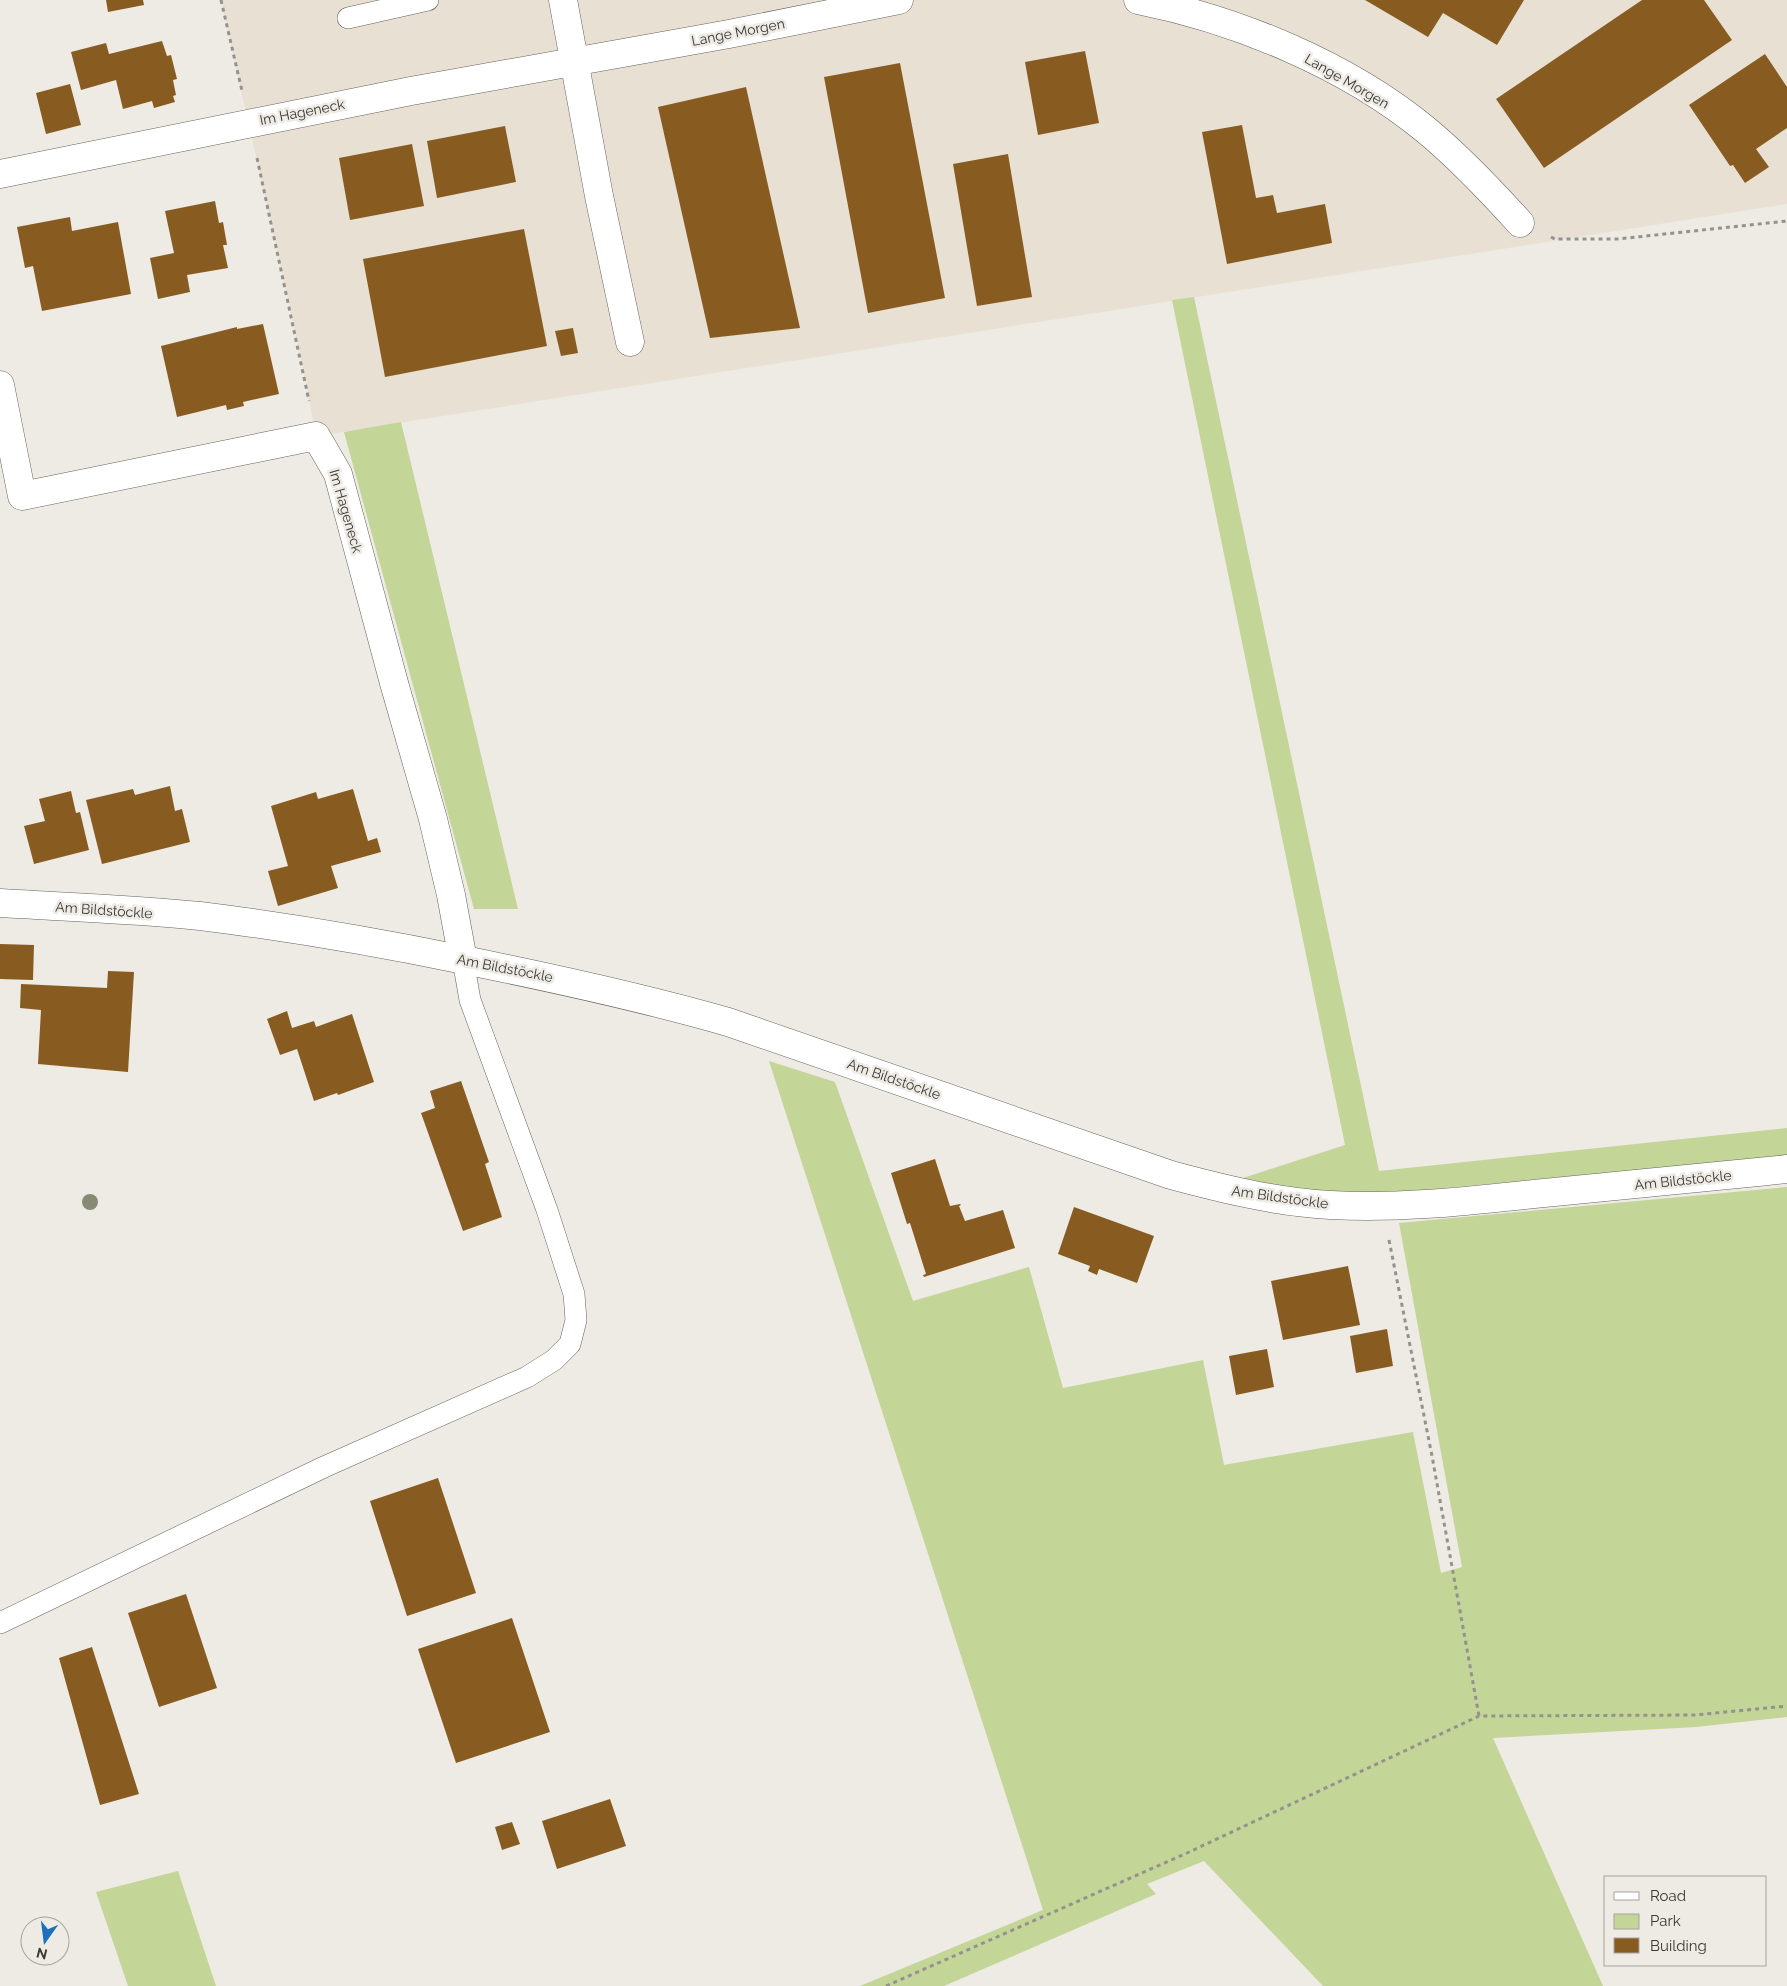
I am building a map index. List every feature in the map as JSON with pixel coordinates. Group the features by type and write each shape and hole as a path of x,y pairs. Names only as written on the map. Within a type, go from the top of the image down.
{"street":[{"path":"563,0 576,60 599,196 630,342"},
{"name":"Lange Morgen","path":"576,60 729,34 899,0"},
{"name":"Lange Morgen","path":"1138,0 1192,14 1257,35 1293,50 1362,86 1425,130 1492,192 1520,223"},
{"name":"Im Hageneck","path":"0,174 249,123 576,60"},
{"path":"0,385 22,496 316,436"},
{"name":"Im Hageneck","path":"316,436 338,474 433,819 463,960"},
{"name":"Am Bildstöckle","path":"0,903 197,916 278,926 374,942 582,984 663,1003 728,1022 1120,1158 1221,1189 1329,1205 1383,1207 1486,1199 1787,1169"}],"lane":[{"path":"348,18 428,0"},
{"path":"0,1622 324,1467 527,1377 554,1360 570,1344 576,1320 574,1294 547,1210 470,1000 463,960"}],"path":[{"path":"221,0 302,364 316,436"},
{"path":"1520,223 1555,239 1618,239 1787,220"},
{"path":"1383,1207 1430,1447 1479,1716"},
{"path":"886,1986 1187,1853 1479,1716 1696,1715 1787,1706"}],"shaded area":[{"path":"221,0 1787,0 1787,204 316,436 302,363"}],"green space":[{"path":"1194,297 1379,1171 1787,1128 1787,1156 1381,1194 1304,1191 1243,1178 1345,1145 1172,300"},
{"path":"401,422 518,909 474,909 344,432"},
{"path":"769,1061 835,1082 913,1301 1029,1267 1063,1388 1203,1360 1224,1465 1413,1432 1441,1573 1462,1567 1399,1223 1787,1187 1787,1717 1696,1727 1493,1738 1603,1986 1323,1986 1204,1861 1147,1884 1156,1894 944,1986 860,1986 1043,1910"},
{"path":"178,1871 216,1986 128,1986 96,1892"}],"building":[{"path":"106,0 143,0 144,5 108,12"},
{"path":"1365,0 1524,0 1497,45 1443,13 1428,37"},
{"path":"1642,0 1704,0 1732,40 1544,168 1496,99"},
{"path":"162,41 167,56 171,55 177,79 173,80 176,95 173,96 175,102 154,108 152,101 123,109 116,80 81,90 71,52 106,43 109,54"},
{"path":"1085,51 1099,123 1038,135 1025,62"},
{"path":"1765,54 1787,87 1787,128 1756,149 1769,167 1745,183 1733,165 1730,166 1689,105"},
{"path":"900,63 945,298 868,313 824,77"},
{"path":"70,84 81,125 46,134 36,93"},
{"path":"746,87 800,328 710,338 658,107"},
{"path":"1242,125 1256,198 1273,195 1277,213 1325,204 1332,243 1227,264 1202,132"},
{"path":"505,126 516,182 437,198 427,141"},
{"path":"412,144 424,206 350,220 339,158"},
{"path":"1008,154 1032,297 977,306 953,164"},
{"path":"215,201 219,223 223,222 227,245 223,245 228,268 187,275 190,292 158,299 150,258 174,253 165,211"},
{"path":"70,217 72,231 118,222 131,294 42,311 33,266 25,268 17,227"},
{"path":"524,229 547,346 385,377 363,259"},
{"path":"263,324 279,394 243,402 244,406 227,410 226,405 177,417 161,346 237,327 237,329"},
{"path":"573,328 578,353 561,356 555,331"},
{"path":"170,786 175,811 182,809 190,842 102,864 86,800 133,789 135,795"},
{"path":"353,789 368,841 377,838 381,852 331,866 338,888 278,906 268,871 288,866 271,806 316,792 318,799"},
{"path":"71,791 76,813 80,812 89,850 34,864 24,826 45,821 39,799"},
{"path":"0,944 34,945 33,980 0,979"},
{"path":"108,971 134,972 128,1072 38,1064 41,1010 20,1008 21,984 107,988"},
{"path":"287,1011 292,1028 314,1021 316,1027 352,1014 374,1082 338,1095 337,1093 314,1101 297,1049 280,1055 267,1019"},
{"path":"461,1081 489,1162 485,1164 502,1217 463,1231 421,1113 435,1108 430,1091"},
{"path":"935,1159 950,1206 961,1205 959,1206 965,1221 1003,1210 1015,1248 924,1277 923,1275 926,1274 910,1223 907,1224 891,1173"},
{"path":"1074,1207 1154,1236 1137,1283 1099,1269 1097,1275 1088,1271 1090,1266 1058,1254"},
{"path":"1348,1266 1360,1325 1283,1340 1271,1281"},
{"path":"1387,1329 1393,1366 1356,1373 1350,1336"},
{"path":"1267,1349 1274,1387 1236,1395 1229,1356"},
{"path":"438,1478 476,1593 407,1616 370,1501"},
{"path":"186,1594 217,1688 159,1707 128,1613"},
{"path":"512,1618 550,1732 456,1763 418,1649"},
{"path":"92,1647 139,1794 100,1805 59,1658"},
{"path":"610,1799 626,1846 557,1869 542,1821"},
{"path":"512,1822 520,1844 502,1850 495,1827"}]}
